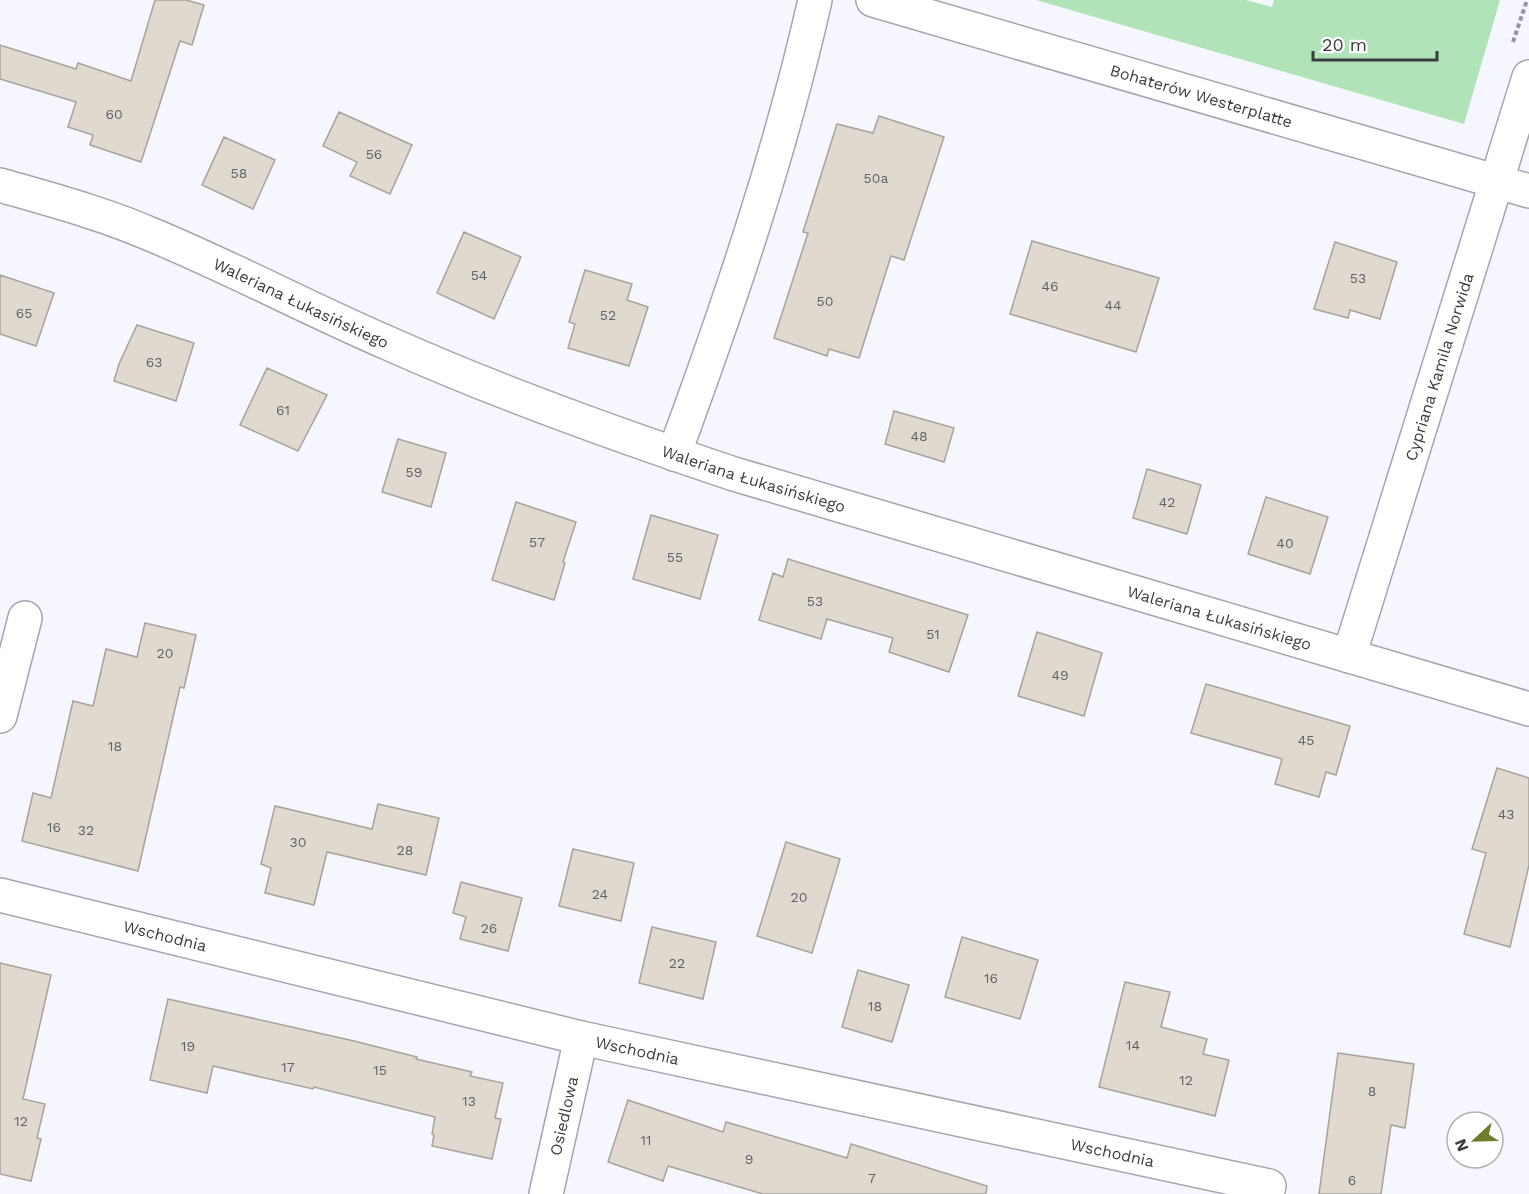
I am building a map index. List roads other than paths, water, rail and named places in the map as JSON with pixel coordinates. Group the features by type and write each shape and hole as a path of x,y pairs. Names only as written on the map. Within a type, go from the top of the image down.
{"street":[{"path":"674,454 745,254 801,62 815,0"},
{"name":"Bohaterów Westerplatte","path":"873,0 1529,191"},
{"name":"Cypriana Kamila Norwida","path":"1349,656 1529,76"},
{"name":"Waleriana Łukasińskiego","path":"0,184 87,210 155,235 390,345 535,405 674,454 734,474 1529,709"},
{"path":"0,716 25,618"},
{"name":"Wschodnia","path":"0,895 581,1038 1269,1186 1268,1194"},
{"name":"Osiedlowa","path":"546,1194 581,1038"}]}
